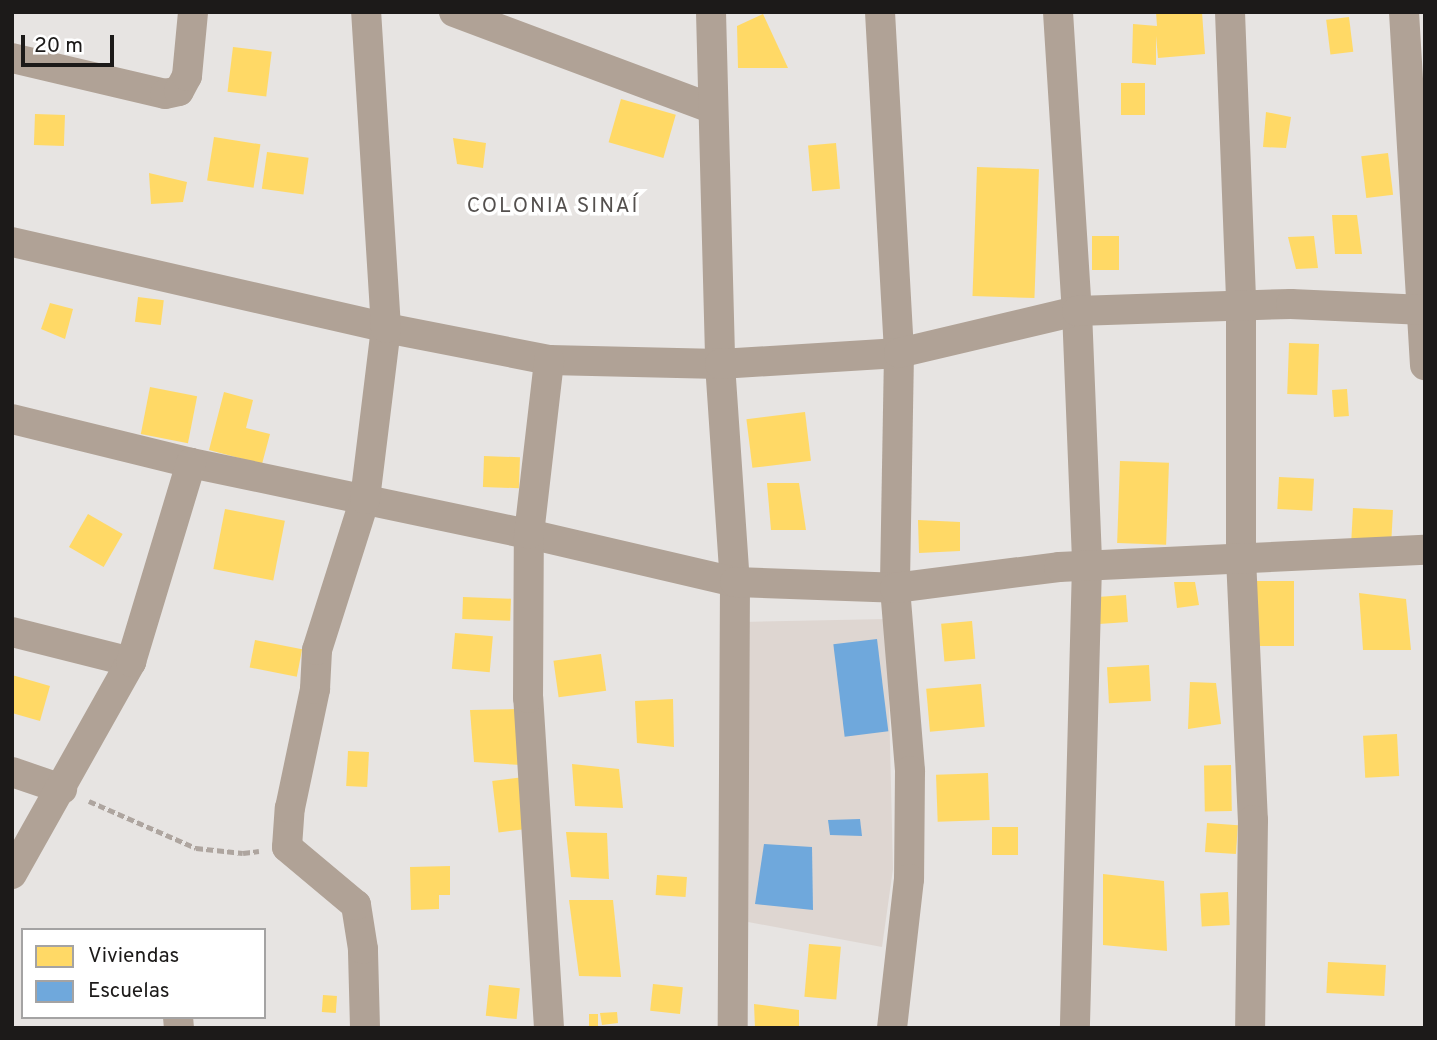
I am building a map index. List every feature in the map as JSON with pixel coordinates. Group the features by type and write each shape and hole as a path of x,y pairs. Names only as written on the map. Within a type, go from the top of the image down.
{"street":[{"path":"12,58 165,94 179,91 187,76 193,12"},
{"path":"365,1028 363,950 356,905 287,847 290,808 315,689 317,650 365,499 386,328 366,12"},
{"path":"454,12 711,108"},
{"path":"711,12 711,108 720,364 736,582 733,1028"},
{"path":"880,12 899,353 895,588 910,771 909,879 892,1028"},
{"path":"1058,12 1077,311 1087,565 1075,1028"},
{"path":"1230,12 1241,305 1241,558 1253,820 1250,1028"},
{"path":"1404,12 1425,365"},
{"path":"12,242 386,328 549,360 720,364 899,353 1077,311 1291,304 1423,309"},
{"path":"549,360 529,534 528,698 549,1028"},
{"path":"12,419 191,463 529,534 736,582 895,588 1087,565 1425,550"},
{"path":"12,874 131,663 191,463"},
{"path":"12,632 131,663"},
{"path":"12,772 62,789"}],"path":[{"path":"62,789 195,848 243,853 287,847"}],"shaded area":[{"path":"887,619 893,869 882,947 748,922 744,622"}],"building: Viviendas":[{"path":"1156,12 1202,12 1205,54 1158,58 1156,36 1156,65 1132,63 1133,24 1157,26"},
{"path":"763,14 788,68 738,68 737,26"},
{"path":"1349,17 1353,52 1330,55 1326,20"},
{"path":"233,47 272,52 266,96 228,92"},
{"path":"1121,83 1145,83 1145,115 1121,115"},
{"path":"621,99 676,115 663,158 609,142"},
{"path":"1266,112 1291,117 1286,148 1263,147"},
{"path":"35,114 65,115 64,146 34,145"},
{"path":"214,137 260,144 254,188 207,180"},
{"path":"453,138 486,143 483,168 457,164"},
{"path":"836,143 840,189 812,191 808,145"},
{"path":"267,152 309,158 303,194 262,189"},
{"path":"1388,153 1393,195 1366,198 1361,156"},
{"path":"977,167 1039,169 1034,298 972,296"},
{"path":"149,173 187,182 183,202 151,204"},
{"path":"1332,215 1357,215 1362,254 1335,254"},
{"path":"1092,236 1119,236 1119,270 1092,270"},
{"path":"1314,236 1318,268 1296,269 1288,237"},
{"path":"138,297 164,300 161,325 135,322"},
{"path":"50,303 73,309 65,339 41,329"},
{"path":"1289,343 1319,344 1317,395 1287,394"},
{"path":"150,387 197,396 188,443 141,434"},
{"path":"1347,389 1349,416 1334,417 1332,390"},
{"path":"224,392 253,400 246,428 270,434 262,464 209,450"},
{"path":"805,412 811,461 752,468 746,419"},
{"path":"484,456 520,457 519,488 483,487"},
{"path":"1120,461 1169,463 1166,545 1117,543"},
{"path":"1279,477 1314,479 1312,511 1277,509"},
{"path":"767,483 799,483 806,530 771,530"},
{"path":"1353,508 1393,510 1391,547 1351,545"},
{"path":"225,509 285,521 273,581 213,569"},
{"path":"88,514 123,534 104,567 69,547"},
{"path":"918,520 960,522 960,551 919,553"},
{"path":"1257,581 1294,581 1294,646 1257,646"},
{"path":"1174,582 1195,582 1199,605 1177,608"},
{"path":"1359,593 1406,599 1411,650 1363,650"},
{"path":"1126,595 1128,622 1099,624 1097,597"},
{"path":"463,597 511,599 510,621 462,619"},
{"path":"972,621 975,659 944,662 941,624"},
{"path":"455,633 493,636 490,672 452,669"},
{"path":"255,640 302,649 297,677 250,667"},
{"path":"601,654 606,691 559,697 553,661"},
{"path":"1149,665 1151,701 1109,703 1107,667"},
{"path":"12,675 50,686 40,721 12,713"},
{"path":"1190,682 1216,683 1221,724 1188,729"},
{"path":"981,684 985,727 930,732 926,689"},
{"path":"673,699 674,747 637,743 635,701"},
{"path":"517,709 521,765 474,762 470,710"},
{"path":"1397,734 1399,776 1365,778 1363,736"},
{"path":"348,751 369,752 367,787 346,786"},
{"path":"572,764 619,769 623,808 575,806"},
{"path":"1204,765 1231,765 1232,811 1205,811"},
{"path":"988,773 990,820 938,822 936,775"},
{"path":"524,777 530,829 499,833 492,781"},
{"path":"1207,823 1238,825 1236,854 1205,852"},
{"path":"992,827 1018,827 1018,855 992,855"},
{"path":"566,832 607,833 609,879 571,877"},
{"path":"450,866 450,895 439,895 439,909 411,910 410,867"},
{"path":"1103,874 1164,881 1167,951 1103,945"},
{"path":"657,875 687,877 686,897 656,895"},
{"path":"1228,892 1230,925 1202,926 1200,893"},
{"path":"569,900 613,900 621,977 579,976"},
{"path":"809,944 841,947 836,1000 804,997"},
{"path":"1328,962 1386,965 1384,996 1326,993"},
{"path":"653,984 683,987 680,1014 650,1011"},
{"path":"489,985 520,988 517,1019 486,1016"},
{"path":"323,995 337,996 336,1013 322,1012"},
{"path":"754,1004 799,1010 799,1028 755,1028"},
{"path":"617,1012 618,1023 602,1025 600,1013"},
{"path":"589,1014 598,1014 598,1026 589,1028"}],"building: Escuelas":[{"path":"877,639 888,731 845,737 833,644"},
{"path":"860,819 862,836 830,835 828,820"},
{"path":"764,844 812,847 813,910 755,904"}],"district":[{"name":"COLONIA SINAÍ","path":"553,207"}]}
